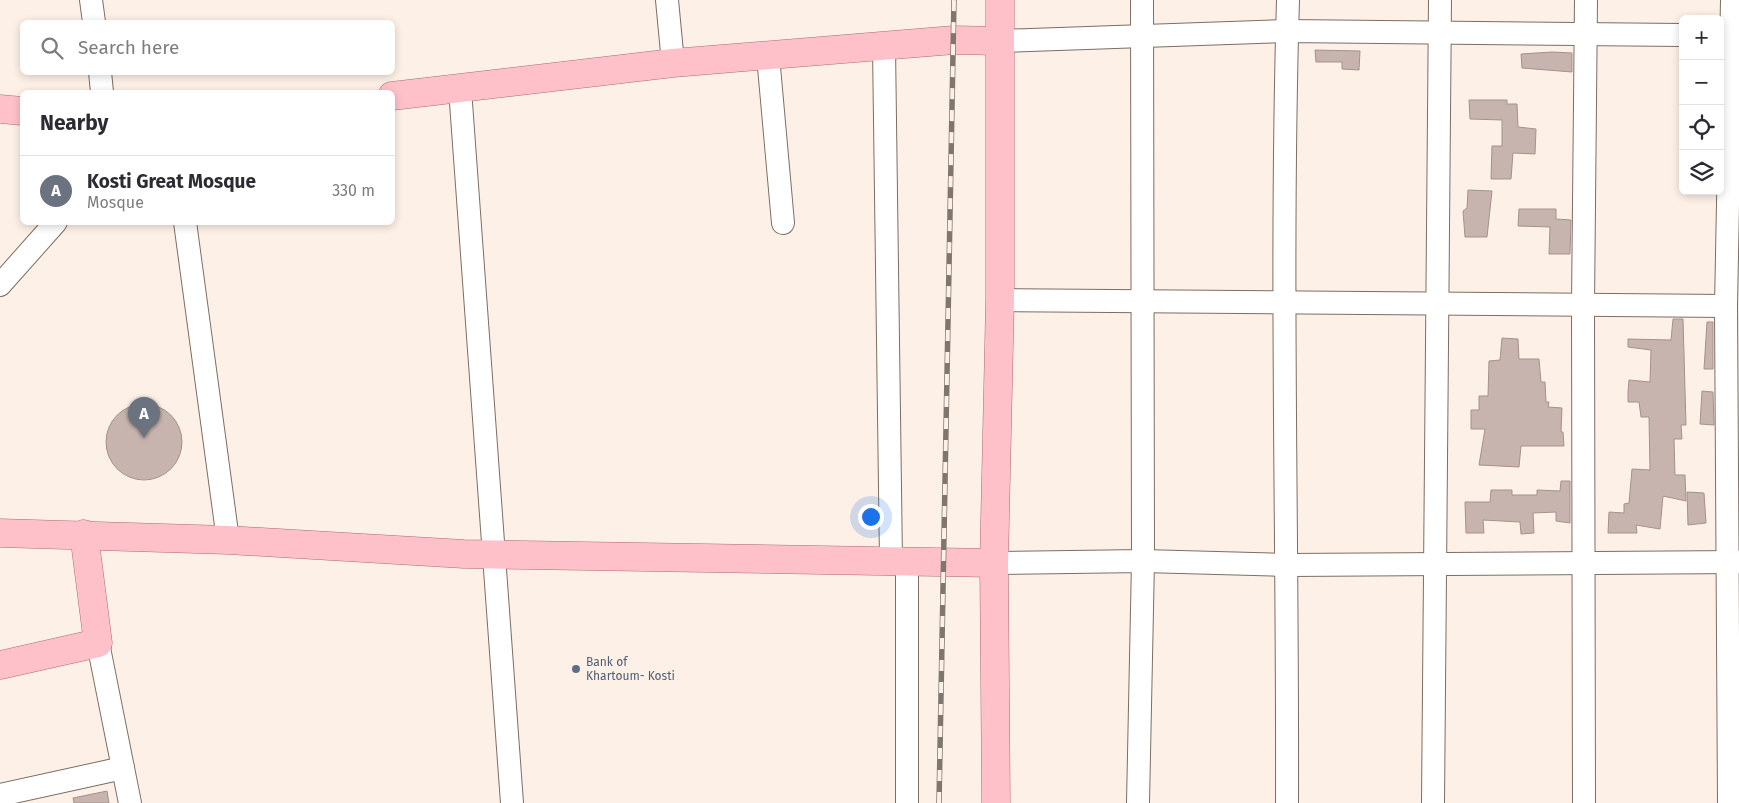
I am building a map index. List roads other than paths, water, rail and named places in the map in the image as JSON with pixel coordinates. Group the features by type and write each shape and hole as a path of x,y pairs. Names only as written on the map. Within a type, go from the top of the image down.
{"main road":[{"path":"996,803 994,563 1000,300 1000,0"},
{"path":"395,96 673,63 954,40 1000,41"},
{"path":"0,109 20,111"},
{"path":"0,533 84,534 228,540 346,548 494,554 994,563"},
{"path":"0,665 98,643 84,534"}],"street":[{"path":"91,0 94,20"},
{"path":"667,0 673,63"},
{"path":"1138,803 1144,561 1142,0"},
{"path":"1287,803 1288,565 1284,303 1288,0"},
{"path":"1433,803 1440,0"},
{"path":"1584,803 1583,305 1586,0"},
{"path":"1729,803 1734,562 1726,306 1732,0"},
{"path":"1000,41 1287,31 1679,35"},
{"path":"884,47 907,803"},
{"path":"768,56 783,223"},
{"path":"100,75 102,90"},
{"path":"460,89 512,803"},
{"path":"0,284 53,225"},
{"path":"185,225 228,540"},
{"path":"1000,300 1726,306"},
{"path":"994,563 1144,561 1288,565 1734,562"},
{"path":"98,643 130,803"},
{"path":"0,795 123,768"}],"railway":[{"path":"939,803 954,0"}],"place":[{"name":"Kosti Great Mosque","path":"144,438"},
{"name":"Bank of Khartoum- Kosti","path":"576,669"}]}
